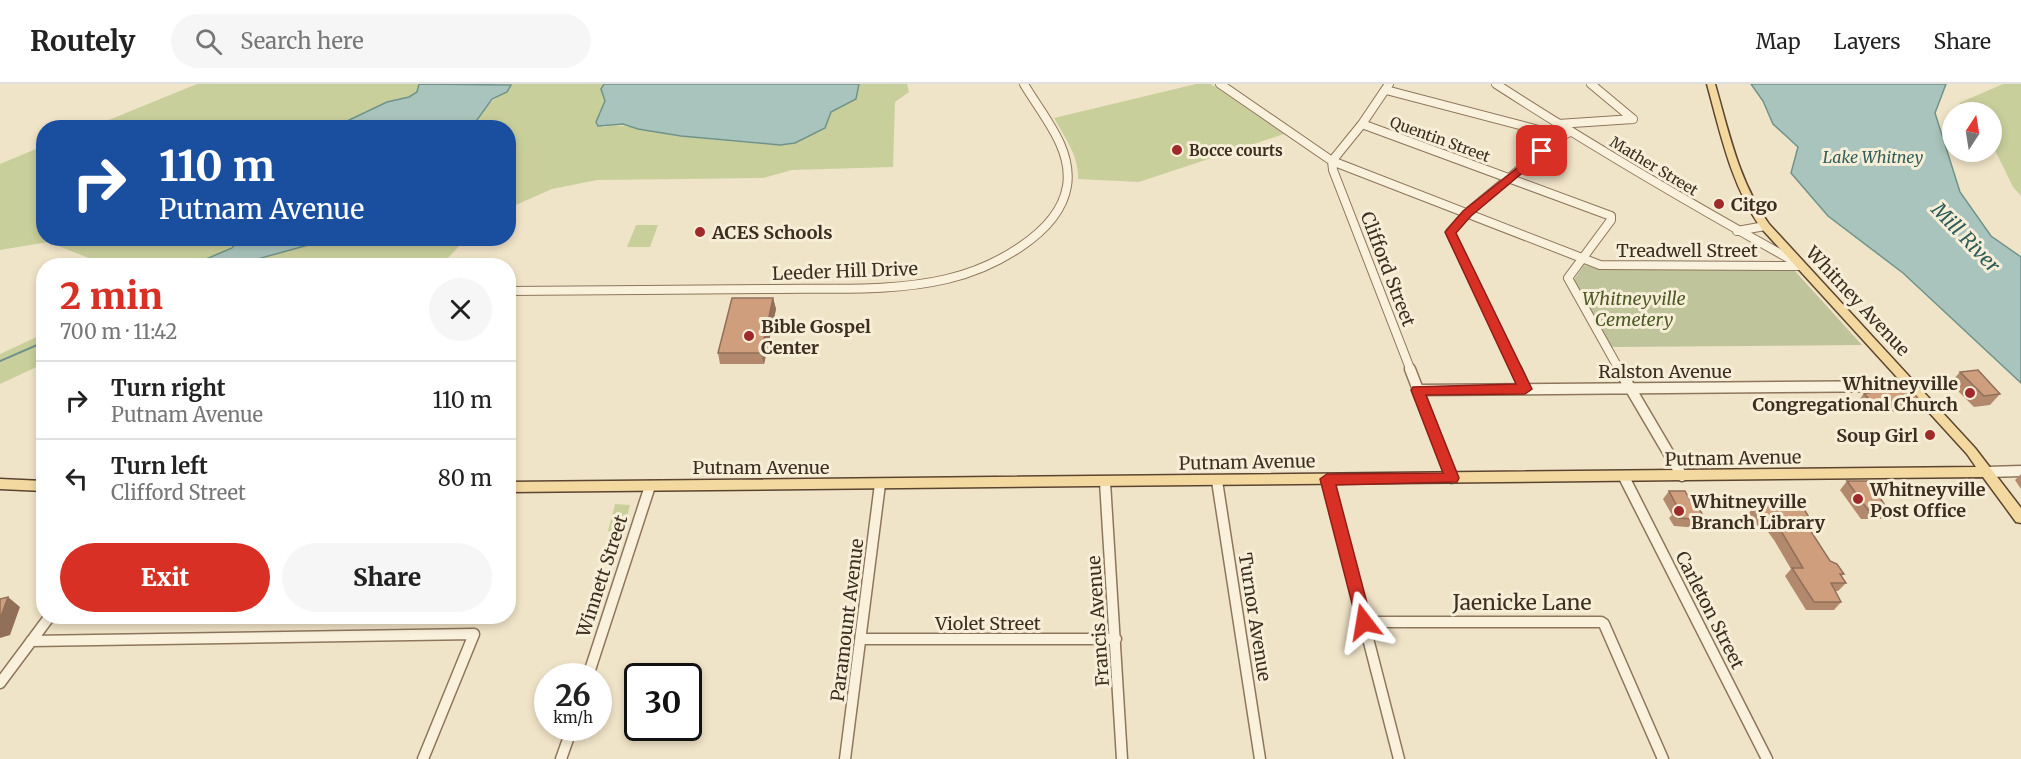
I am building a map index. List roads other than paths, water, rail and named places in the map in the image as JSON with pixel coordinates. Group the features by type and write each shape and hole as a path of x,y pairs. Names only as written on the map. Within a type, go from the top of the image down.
{"main road":[{"name":"Whitney Avenue","path":"1712,84 1742,190 1747,202 1764,226 1988,472 2021,518"},
{"name":"Putnam Avenue","path":"516,487 1988,472"},
{"path":"0,484 36,486"}],"street":[{"name":"Leeder Hill Drive","path":"516,291 865,288 917,284 962,274 1008,255 1026,243 1047,225 1064,196 1068,172 1060,144 1024,84"},
{"name":"Treadwell Street","path":"1220,84 1332,161 1600,265 1801,266"},
{"name":"Mather Street","path":"1496,84 1570,132 1737,231 1801,266"},
{"path":"1557,124 1633,119 1591,84"},
{"path":"1332,161 1388,87 1554,134 1570,132"},
{"name":"Quentin Street","path":"1362,124 1611,216 1611,220 1582,258"},
{"path":"1525,389 1451,236 1452,228 1559,137 1570,132"},
{"name":"Clifford Street","path":"1332,161 1333,170 1452,478"},
{"path":"1737,231 1764,226"},
{"path":"1582,258 1568,278 1569,283 1682,476"},
{"name":"Ralston Avenue","path":"1418,390 1912,386"},
{"name":"Putnam Avenue","path":"1988,472 2021,471"},
{"name":"Carleton Street","path":"1624,477 1767,759"},
{"path":"1327,479 1399,759"},
{"name":"Turnor Avenue","path":"1217,481 1260,759"},
{"name":"Francis Avenue","path":"1105,482 1122,759"},
{"name":"Paramount Avenue","path":"845,759 880,484"},
{"name":"Winnett Street","path":"592,663 650,486"},
{"name":"Jaenicke Lane","path":"1364,622 1601,622 1604,624 1663,759"},
{"path":"0,683 44,624"},
{"path":"31,641 474,634 423,759"},
{"name":"Violet Street","path":"861,639 1116,639"},
{"path":"561,759 567,741"}],"water":[{"path":"419,84 511,85 507,92 492,99 477,120 349,120 387,102 409,97 417,92"},
{"path":"604,84 859,84 856,99 831,112 825,128 795,143 780,145 681,136 638,129 623,124 598,126 596,122 605,101 601,89"},
{"name":"Lake Whitney","path":"1751,84 1946,84 1935,113 1942,135 1942,162 1951,162 1960,192 1991,236 2021,257 2021,383 1903,273 1828,216 1791,173 1798,147 1773,124 1763,101"},
{"path":"233,246 305,246 261,258 208,258"}],"waterway":[{"path":"0,361 36,345"}],"place":[{"name":"Bocce courts","path":"1177,150"},
{"name":"Citgo","path":"1719,204"},
{"name":"ACES Schools","path":"700,232"},
{"name":"Bible Gospel Center","path":"749,336"},
{"name":"Whitneyville Congregational Church","path":"1970,393"},
{"name":"Soup Girl","path":"1930,435"},
{"name":"Whitneyville Post Office","path":"1858,499"},
{"name":"Whitneyville Branch Library","path":"1679,511"}],"water label":[{"name":"Mill River","path":"1966,237"}],"park label":[{"name":"Whitneyville Cemetery","path":"1634,308"}]}
